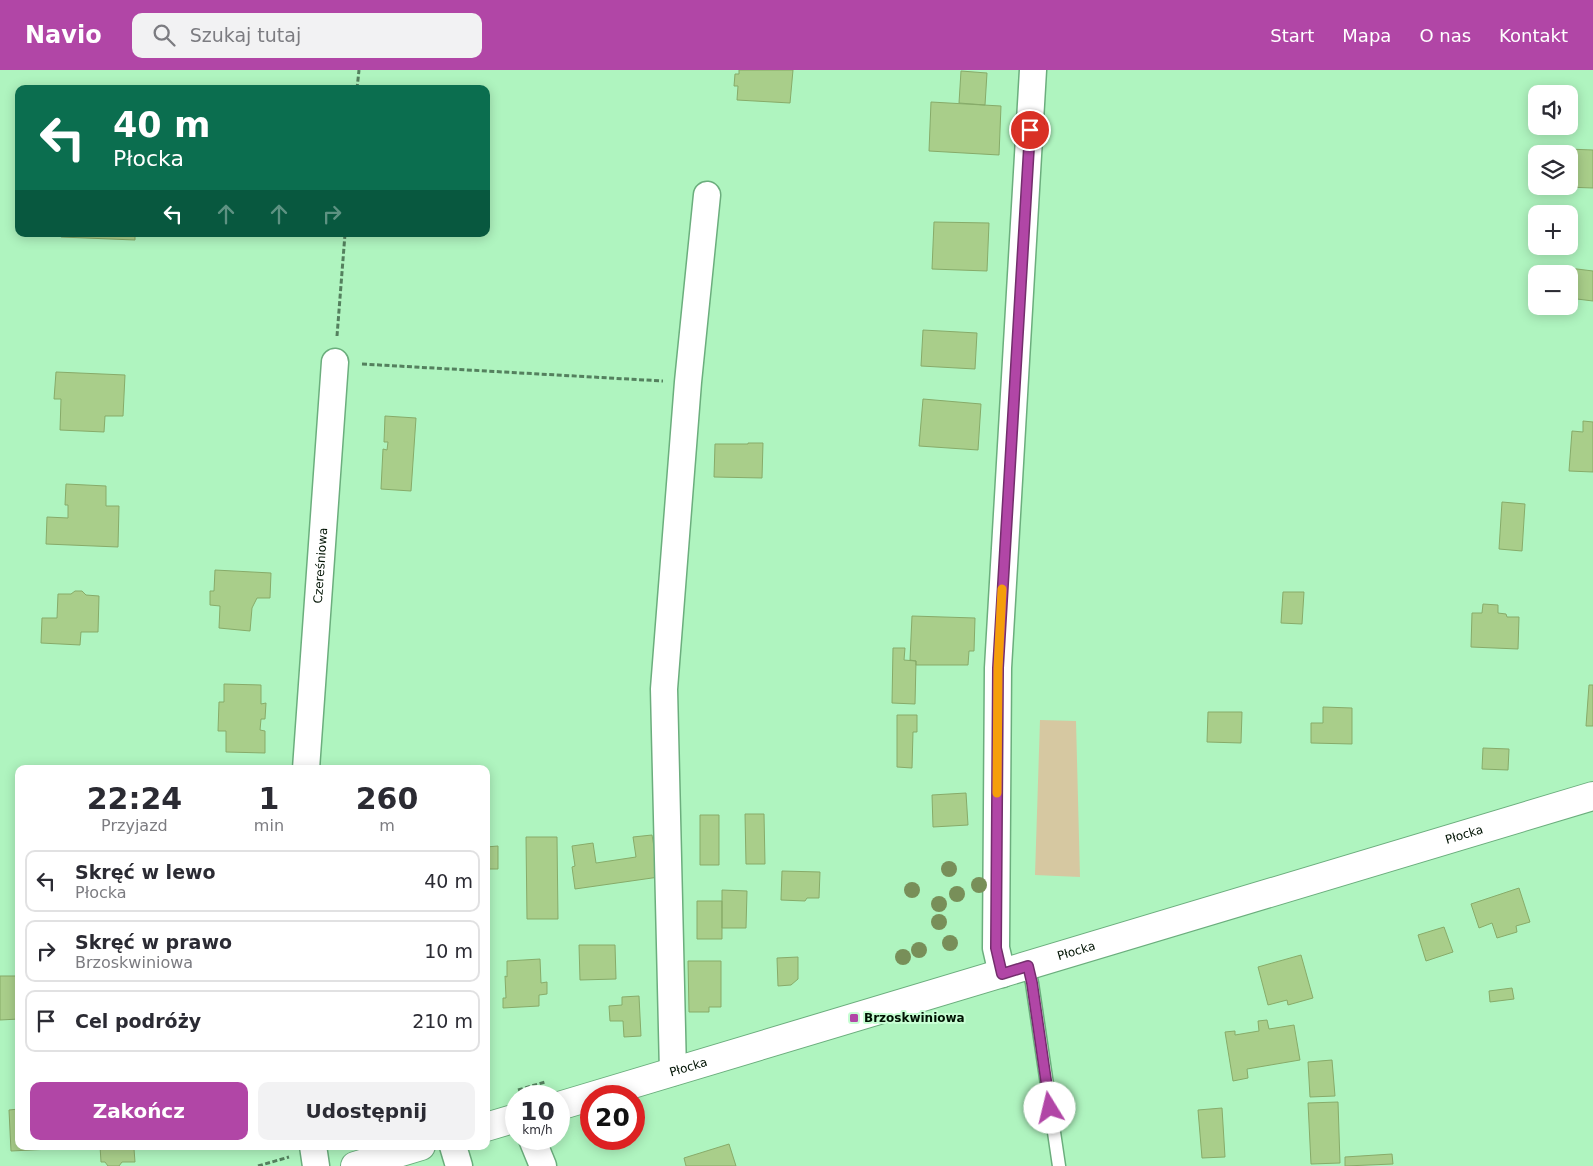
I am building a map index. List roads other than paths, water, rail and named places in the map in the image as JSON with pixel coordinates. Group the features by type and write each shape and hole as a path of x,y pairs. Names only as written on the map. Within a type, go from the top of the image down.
{"street":[{"path":"1002,974 996,948 998,668 1033,70"},
{"path":"673,1072 664,689 688,382 707,195"},
{"name":"Czereśniowa","path":"306,765 335,362"},
{"name":"Płocka","path":"570,1103 1593,796"},
{"path":"490,1126 505,1121"},
{"path":"314,1150 316,1166"},
{"path":"354,1166 408,1150"},
{"path":"454,1150 459,1166"},
{"path":"536,1150 543,1166"}],"lane":[{"path":"1028,966 1059,1166"}],"place":[{"name":"Brzoskwiniowa","path":"854,1018"}]}
